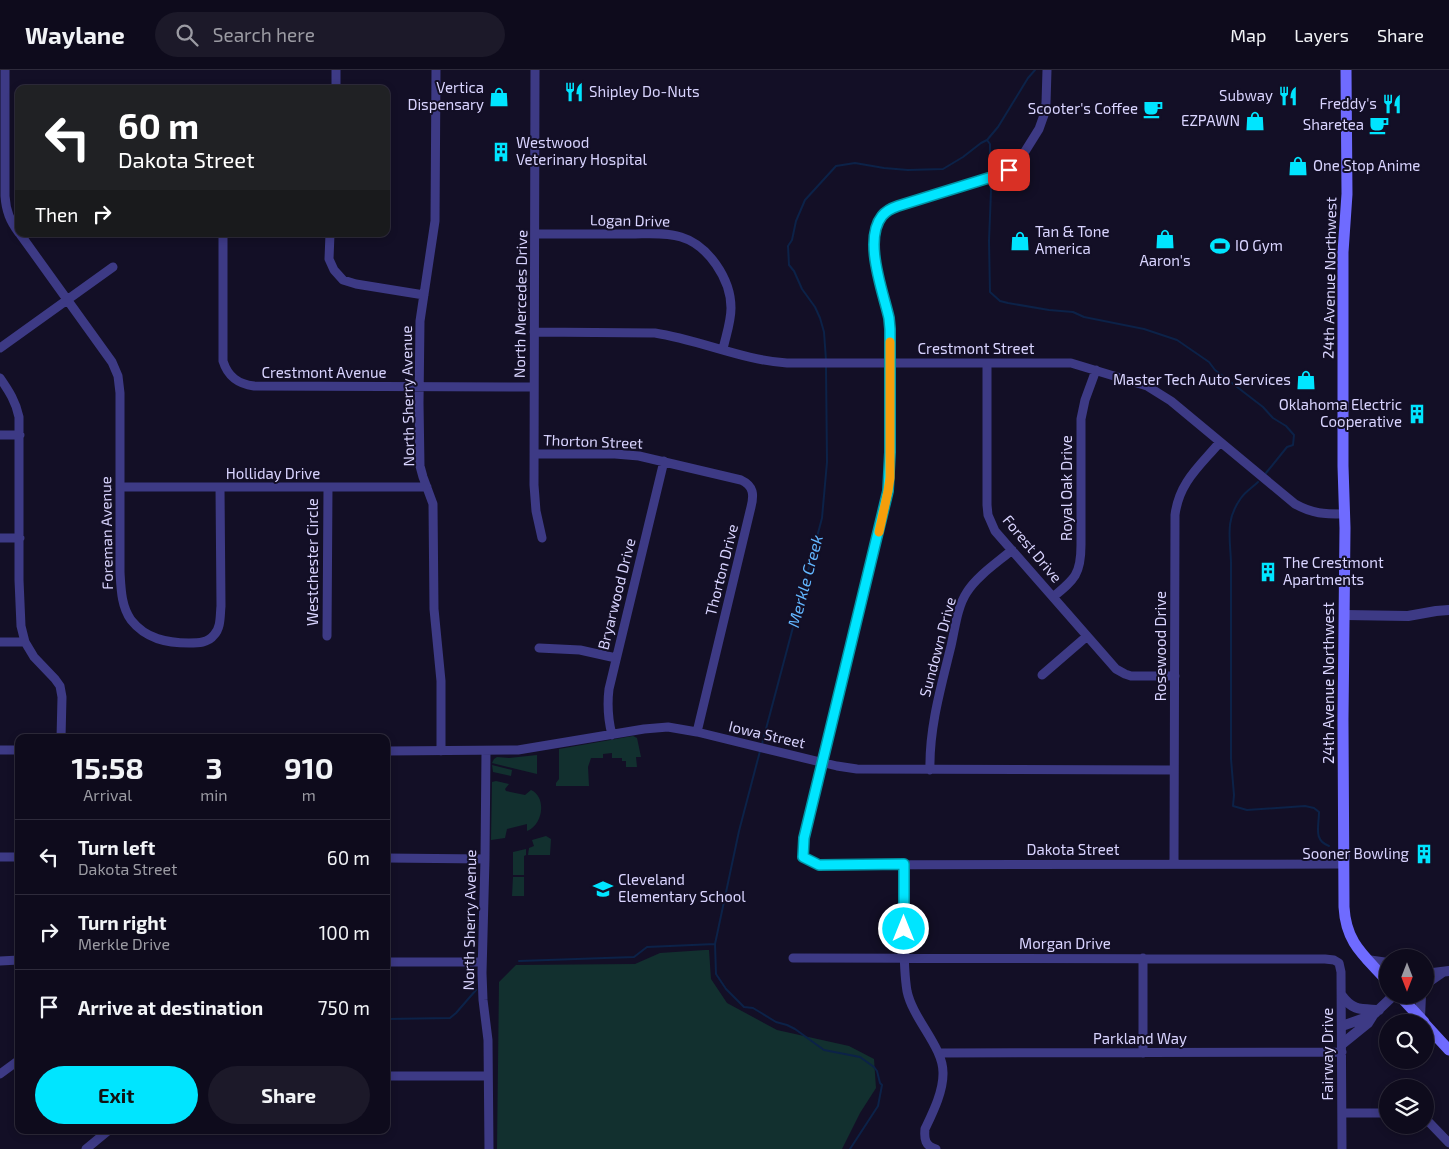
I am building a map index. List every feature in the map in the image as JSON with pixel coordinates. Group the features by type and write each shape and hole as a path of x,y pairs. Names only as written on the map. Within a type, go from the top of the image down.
{"main road":[{"name":"24th Avenue Northwest","path":"1346,70 1347,194 1343,252 1342,326 1344,917 1358,949 1379,973"},
{"path":"1407,1004 1417,1014"},
{"path":"1434,1033 1449,1050"}],"street":[{"name":"Foreman Avenue","path":"5,70 5,196 9,217 15,227"},
{"path":"336,70 336,85"},
{"name":"North Sherry Avenue","path":"436,70 435,221 419,336 419,456 420,466 434,512 434,608 441,681 441,751"},
{"name":"North Mercedes Drive","path":"535,70 534,501 542,538"},
{"path":"823,763 888,491 890,462 889,318 874,253 876,225 885,213 898,206 998,175 1014,167 1039,129 1044,115 1047,96 1047,70"},
{"name":"Logan Drive","path":"535,234 658,234 680,236 694,243 707,254 719,269 730,298 730,320 722,349"},
{"name":"Foreman Avenue","path":"22,237 112,362 118,376 120,393 120,588 124,607 131,620 143,632 162,641 176,643 205,642 215,635 219,624 221,606 220,488"},
{"name":"Crestmont Avenue","path":"223,237 223,361 228,373 236,381 254,386 533,386"},
{"path":"330,237 329,259 334,270 343,280 356,284 424,295"},
{"path":"0,348 113,267"},
{"name":"Crestmont Street","path":"534,332 655,333 675,336 764,360 787,363 1071,363 1136,382 1154,390 1170,401 1295,504 1322,514 1344,514"},
{"name":"Forest Drive","path":"987,363 987,505 988,515 995,531 1116,669 1125,674 1175,676"},
{"name":"Royal Oak Drive","path":"1053,597 1075,577 1080,564 1081,419 1096,370"},
{"path":"0,378 16,403 19,417 21,626 25,642 34,657 60,686 62,697 61,734"},
{"path":"0,435 20,435"},
{"name":"Rosewood Drive","path":"1174,864 1174,526 1176,505 1182,487 1220,442"},
{"name":"Thorton Street","path":"534,454 615,454 639,456 680,466"},
{"name":"Bryarwood Drive","path":"612,735 608,702 616,658 664,461"},
{"name":"Thorton Drive","path":"680,466 741,480 748,484 753,494 697,732"},
{"name":"Holliday Drive","path":"120,487 427,488"},
{"name":"Westchester Circle","path":"327,636 328,488"},
{"path":"0,538 20,538"},
{"name":"Sundown Drive","path":"930,770 930,740 933,720 961,604 972,585 1012,550"},
{"path":"1344,615 1408,616 1449,610"},
{"path":"1042,675 1086,637"},
{"path":"0,642 25,642"},
{"path":"539,648 580,650 616,658"},
{"name":"Iowa Street","path":"390,751 529,749 658,727 674,727 857,770 1174,770"},
{"path":"0,750 15,750"},
{"name":"North Sherry Avenue","path":"486,751 482,1000 488,1040 489,1149"},
{"name":"Dakota Street","path":"823,763 804,838 803,857 819,865 1344,864"},
{"path":"0,857 15,857"},
{"path":"390,858 485,859"},
{"path":"904,864 904,958 906,978 911,1002 943,1065 943,1081 925,1135 926,1142 936,1149"},
{"name":"Morgan Drive","path":"793,958 1325,958 1336,961"},
{"path":"1143,958 1143,1053"},
{"path":"0,961 15,960"},
{"path":"1367,960 1379,962"},
{"name":"Fairway Drive","path":"1336,961 1341,966 1342,996 1342,1149"},
{"path":"390,962 482,962"},
{"path":"1434,978 1446,971"},
{"path":"1342,996 1347,1004 1355,1008 1376,1012"},
{"path":"1342,1048 1384,1004"},
{"path":"1342,1026 1376,1012"},
{"name":"Parkland Way","path":"939,1054 1143,1053 1342,1048"},
{"path":"0,1074 15,1063"},
{"path":"390,1076 488,1076"},
{"path":"1343,1113 1379,1113"},
{"path":"1434,1127 1449,1143"},
{"path":"86,1149 104,1134"}],"green space":[{"path":"633,736 637,738 641,757 636,757 637,767 626,767 626,761 622,761 622,758 612,758 612,753 603,754 603,758 591,758 588,767 589,786 556,786 559,779 559,749"},
{"path":"537,755 537,774 492,763 497,757 509,758"},
{"path":"492,765 512,770 511,776 493,772"},
{"path":"492,782 509,784 505,789 506,791 525,795 531,790 539,799 541,811 537,823 527,831 527,824 507,829 505,838 491,840"},
{"path":"546,836 551,839 550,855 528,855 529,848 534,846 532,840"},
{"path":"526,849 524,875 513,875 513,852"},
{"path":"513,877 524,877 524,896 512,896"},
{"path":"709,950 711,979 727,1003 777,1030 849,1046 874,1059 876,1088 860,1113 842,1149 497,1149 499,982 516,965 635,964 660,953"}],"waterway":[{"name":"Merkle Creek","path":"826,360 824,332 820,318 789,265 788,246 792,240 796,221 805,200 836,166 855,163 908,170 943,169 987,140 998,127 1028,78 1035,70"},
{"path":"987,140 990,144 990,170"},
{"path":"990,184 990,292 1000,301 1049,310 1073,312 1084,317 1144,329 1177,340 1209,362 1215,370 1263,407 1294,435 1293,445 1287,447 1266,473"},
{"name":"Merkle Creek","path":"762,744 822,518 827,462 826,367"},
{"path":"1258,482 1243,496 1236,506 1230,529 1233,806 1247,810 1305,806 1314,808 1319,812 1319,837 1329,846"},
{"name":"Merkle Creek","path":"760,751 739,831 715,944 716,974 726,989 744,1007 753,1008 776,1022 795,1029 824,1050 860,1057 874,1067 882,1085 878,1106 850,1149"},
{"path":"519,961 634,957 647,947 715,944"},
{"path":"390,1019 450,1018 476,990"}],"slow traffic":[{"path":"879,532 890,478 890,342"}],"place":[{"name":"Shipley Do-Nuts","path":"574,92"},
{"name":"Subway","path":"1288,96"},
{"name":"Vertica Dispensary","path":"499,97"},
{"name":"Freddy's","path":"1392,104"},
{"name":"Scooter's Coffee","path":"1153,109"},
{"name":"EZPAWN","path":"1255,121"},
{"name":"Sharetea","path":"1379,125"},
{"name":"Westwood Veterinary Hospital","path":"501,152"},
{"name":"One Stop Anime","path":"1298,166"},
{"name":"Aaron's","path":"1165,239"},
{"name":"Tan & Tone America","path":"1020,241"},
{"name":"IO Gym","path":"1220,246"},
{"name":"Master Tech Auto Services","path":"1306,380"},
{"name":"Oklahoma Electric Cooperative","path":"1417,414"},
{"name":"The Crestmont Apartments","path":"1268,572"},
{"name":"Sooner Bowling","path":"1424,854"},
{"name":"Cleveland Elementary School","path":"603,889"}],"route":[{"path":"904,929 904,864 819,865 803,857 804,838 890,478 890,329 877,271 873,245 874,236 876,225 881,217 890,209 1009,170"}]}
